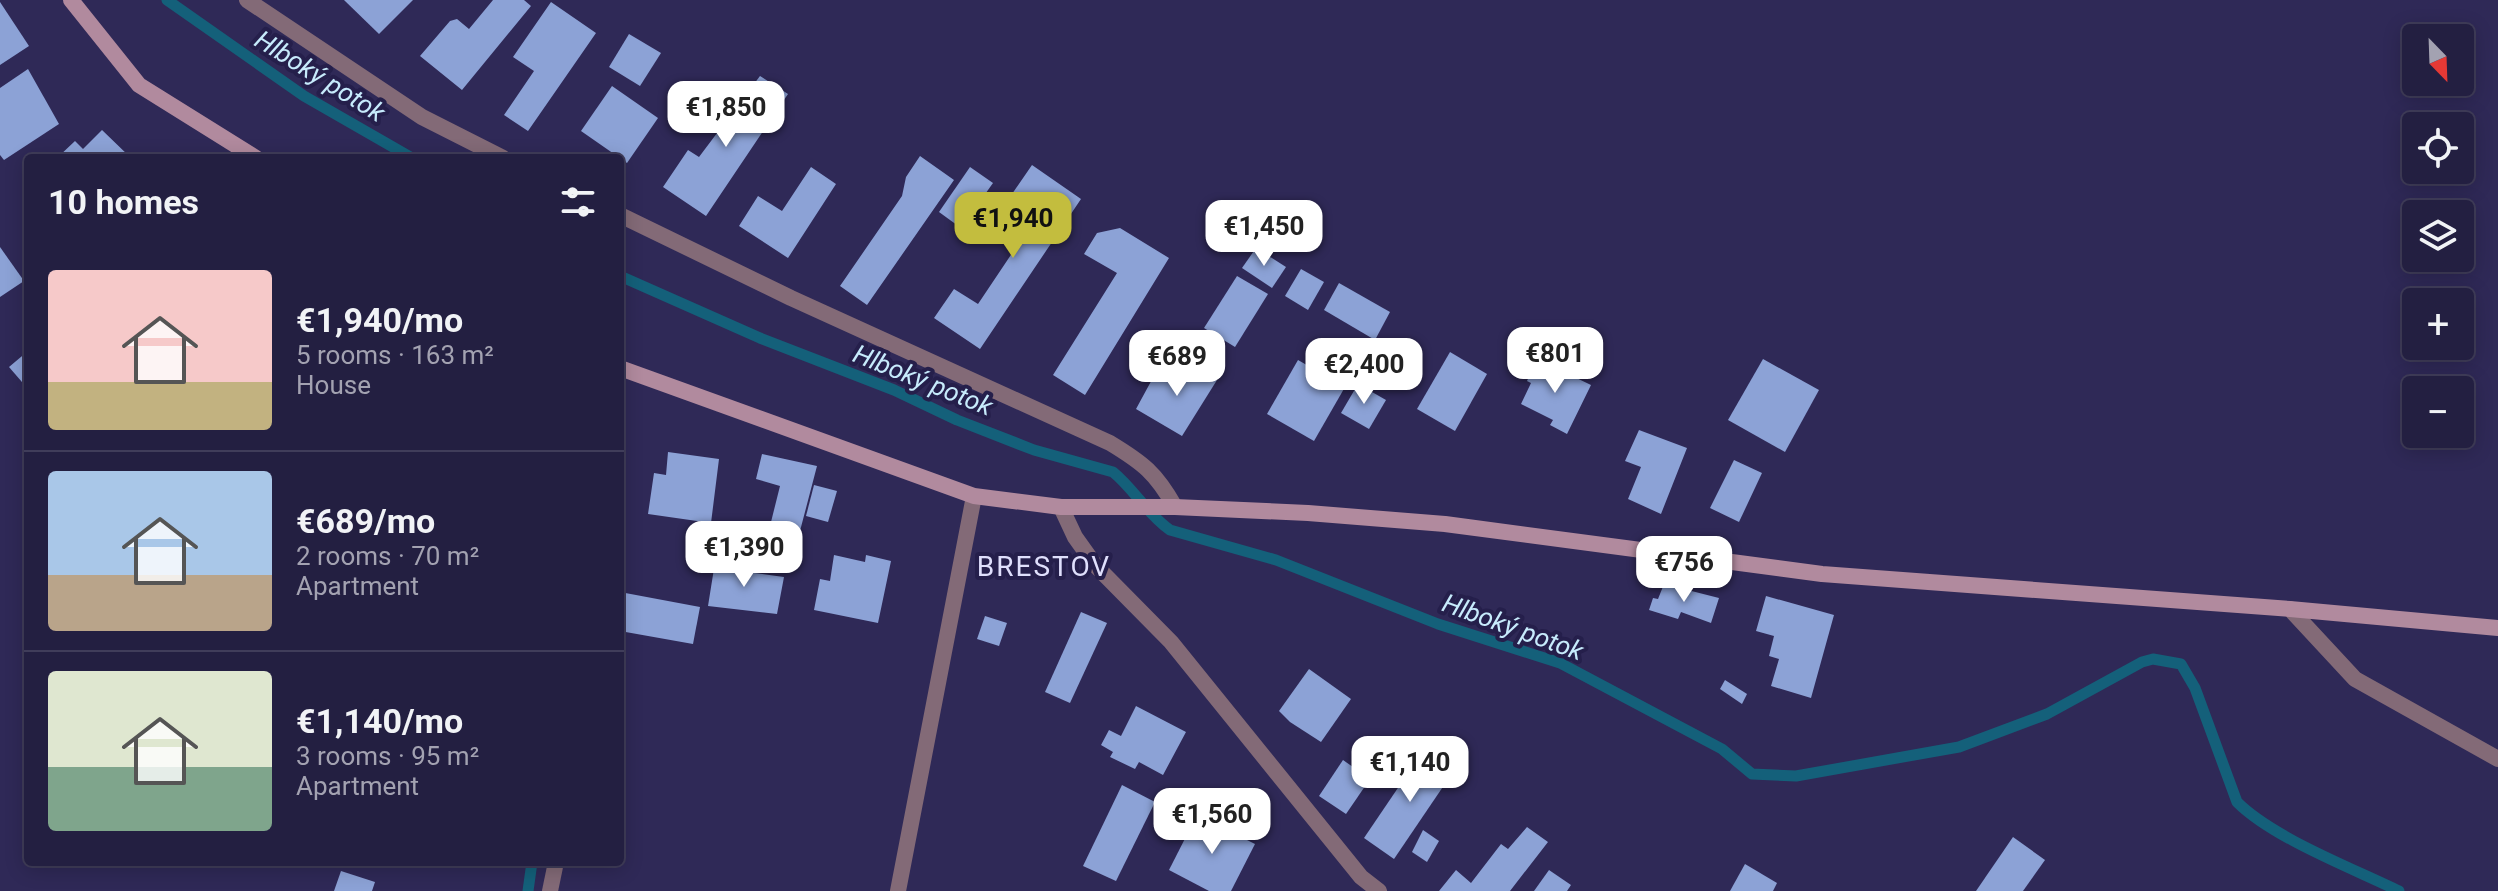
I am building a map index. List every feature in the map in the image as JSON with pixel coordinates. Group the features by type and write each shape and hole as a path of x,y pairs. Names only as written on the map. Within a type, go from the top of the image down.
{"street":[{"path":"71,0 139,85 250,154"},
{"path":"247,0 422,117 495,154"},
{"path":"624,217 791,298 1110,443 1145,465 1165,488 1175,507"},
{"path":"624,369 974,496 1067,507 1175,507 1445,524 1822,574 2498,628"},
{"path":"898,891 974,496"},
{"path":"1067,507 1075,537 1095,565 1171,642 1361,877 1379,891"},
{"path":"2290,609 2355,679 2498,759"},
{"path":"550,891 555,866"}],"building":[{"path":"344,0 413,0 379,34"},
{"path":"493,0 524,0 531,6 462,90 420,56 450,21 457,19 469,29"},
{"path":"0,2 29,46 0,65"},
{"path":"551,2 596,33 528,131 504,115 534,71 513,57"},
{"path":"629,34 661,53 640,86 609,67"},
{"path":"28,69 59,124 4,160 0,155 0,88"},
{"path":"760,76 788,94 706,216 663,187 688,150 699,157"},
{"path":"612,86 658,118 627,163 624,154 614,154 581,131"},
{"path":"102,130 127,154 61,154 75,141 83,149"},
{"path":"920,156 954,180 867,305 840,286 902,196 906,177"},
{"path":"1032,165 1081,199 980,349 934,318 954,289 978,304 1039,213 1012,194"},
{"path":"811,167 836,184 788,258 739,226 758,196 782,211"},
{"path":"970,167 993,183 961,228 939,212"},
{"path":"1120,228 1169,258 1085,395 1053,375 1117,273 1084,254 1097,233"},
{"path":"0,247 24,281 0,297"},
{"path":"1256,248 1286,267 1272,288 1242,268"},
{"path":"1301,269 1324,282 1308,310 1285,296"},
{"path":"1237,276 1268,294 1235,347 1204,328"},
{"path":"1339,283 1390,312 1375,340 1324,310"},
{"path":"1450,352 1487,374 1455,431 1417,409"},
{"path":"24,354 24,384 9,367"},
{"path":"1537,359 1591,385 1567,434 1550,425 1553,420 1521,404"},
{"path":"1763,359 1819,390 1785,452 1728,420"},
{"path":"1298,360 1345,387 1314,441 1267,414"},
{"path":"1185,362 1217,380 1182,436 1136,409 1155,374 1171,382"},
{"path":"1358,384 1386,400 1369,429 1341,413"},
{"path":"1639,430 1687,448 1661,514 1628,499 1641,467 1625,461"},
{"path":"668,452 719,459 711,523 648,514 654,473 666,475"},
{"path":"762,454 817,466 789,573 760,566 780,486 756,479"},
{"path":"1734,460 1762,473 1739,522 1710,508"},
{"path":"814,485 837,491 828,522 806,516"},
{"path":"834,555 865,562 866,555 891,561 878,623 814,610 820,579 830,581"},
{"path":"716,556 732,557 731,570 784,577 777,614 708,606"},
{"path":"1664,584 1719,598 1711,623 1681,612 1678,619 1649,610 1653,598 1658,599"},
{"path":"624,593 700,607 693,644 624,632"},
{"path":"1766,596 1834,615 1811,698 1771,686 1779,659 1769,656 1774,636 1756,631"},
{"path":"1081,612 1107,623 1070,703 1045,692"},
{"path":"985,616 1007,623 999,646 977,639"},
{"path":"1309,669 1351,699 1321,742 1279,711"},
{"path":"1725,680 1747,694 1742,704 1720,689"},
{"path":"1136,706 1186,732 1163,775 1139,762 1135,769 1110,757 1113,752 1101,745 1109,730 1121,736"},
{"path":"1425,748 1455,769 1394,859 1364,838"},
{"path":"1343,760 1370,779 1346,814 1319,796"},
{"path":"1122,785 1155,802 1116,881 1083,866"},
{"path":"1197,815 1255,844 1231,891 1209,891 1169,870"},
{"path":"1527,827 1548,842 1510,891 1439,891 1456,870 1471,883 1501,844 1508,849"},
{"path":"1423,830 1439,841 1427,862 1412,852"},
{"path":"2013,837 2045,860 2023,891 1976,891"},
{"path":"1745,864 1777,883 1773,891 1730,891"},
{"path":"1549,870 1571,885 1567,891 1534,891"},
{"path":"341,871 375,882 372,891 334,891"}],"waterway":[{"name":"Hlboký potok","path":"167,0 304,96 405,154"},
{"name":"Hlboký potok","path":"624,278 760,338 894,390 957,420 1034,450 1113,472 1170,530 1276,560 1438,624 1560,663 1722,749 1752,774 1796,776 1959,747 2047,714 2142,662 2153,659 2181,664 2195,688 2237,802 2292,840 2399,891"},
{"path":"528,891 531,866"}],"district":[{"name":"BRESTOV","path":"1044,566"}]}
